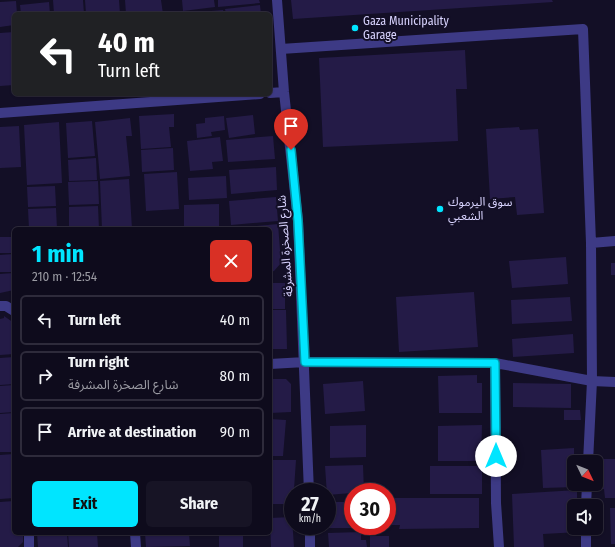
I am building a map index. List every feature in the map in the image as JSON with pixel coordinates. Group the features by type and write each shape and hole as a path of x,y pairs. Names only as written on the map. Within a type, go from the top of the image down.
{"street":[{"name":"شارع الصخرة المشرفة","path":"277,0 284,92 298,221 305,362 309,483"},
{"path":"281,49 583,29 591,243 592,381 588,455"},
{"path":"272,93 284,92"},
{"path":"0,113 233,96"},
{"path":"591,243 615,241"},
{"path":"0,306 6,306 12,310"},
{"path":"272,364 305,362 495,363 592,381 615,382"},
{"path":"495,363 496,503 499,547"},
{"path":"29,535 29,547"},
{"path":"135,535 136,547"},
{"path":"310,535 310,547"},
{"path":"586,535 586,547"}],"building":[{"path":"53,0 83,0 84,12 54,12"},
{"path":"85,0 119,0 120,12 86,12"},
{"path":"125,0 161,0 163,12 126,12"},
{"path":"182,0 214,0 215,7 183,11"},
{"path":"218,0 259,0 260,3 218,7"},
{"path":"291,0 552,0 553,2 293,19"},
{"path":"16,1 17,12 12,12 12,25 0,27 0,2"},
{"path":"49,2 50,12 21,12 20,5"},
{"path":"260,5 261,12 226,12 225,9"},
{"path":"223,10 224,12 199,12"},
{"path":"12,32 12,85 0,86 0,33"},
{"path":"465,50 467,89 456,89 458,141 323,147 319,58"},
{"path":"174,114 174,127 169,127 171,147 141,149 139,116"},
{"path":"253,115 255,134 229,138 226,118"},
{"path":"224,116 225,130 211,132 212,136 197,138 196,124 205,123 205,118"},
{"path":"130,118 132,136 126,136 130,176 100,179 95,122"},
{"path":"92,121 95,156 68,158 66,123"},
{"path":"59,122 62,183 27,185 24,125"},
{"path":"19,126 21,167 0,168 0,127"},
{"path":"519,127 520,130 538,129 544,213 517,215 515,197 490,199 486,129"},
{"path":"273,136 275,159 228,162 226,140"},
{"path":"220,137 223,161 212,162 213,169 190,171 187,141"},
{"path":"173,148 174,170 142,172 141,150"},
{"path":"96,158 97,180 69,181 68,160"},
{"path":"276,167 277,190 231,194 229,170"},
{"path":"177,172 179,209 146,211 144,174"},
{"path":"226,176 227,198 189,200 188,178"},
{"path":"129,179 132,227 102,227 100,181"},
{"path":"98,181 99,204 69,205 68,182"},
{"path":"55,186 56,206 28,207 27,187"},
{"path":"276,197 278,221 231,225 229,201"},
{"path":"219,204 219,226 184,227 184,205"},
{"path":"98,206 99,227 69,227 69,207"},
{"path":"56,208 57,227 29,227 28,209"},
{"path":"278,224 281,263 274,271 272,272 272,227 246,227"},
{"path":"0,237 12,237 12,253 0,253"},
{"path":"12,254 12,272 0,272 0,255"},
{"path":"566,257 568,284 512,288 509,261"},
{"path":"611,263 615,263 615,275 611,275"},
{"path":"12,273 12,290 0,293 0,274"},
{"path":"272,283 285,283 285,309 272,309"},
{"path":"474,292 478,347 399,352 396,297"},
{"path":"570,297 572,321 512,324 511,300"},
{"path":"272,310 286,310 287,349 272,349"},
{"path":"4,316 12,322 12,354 0,355 0,319 4,318"},
{"path":"573,334 574,353 513,357 512,339"},
{"path":"12,357 12,384 0,385 0,358"},
{"path":"477,375 477,383 482,383 482,413 439,413 438,376"},
{"path":"272,379 286,379 291,384 291,412 272,413"},
{"path":"363,381 365,411 325,414 323,384"},
{"path":"513,383 571,384 571,408 513,407"},
{"path":"12,385 12,412 0,413 0,386"},
{"path":"564,410 580,410 581,420 564,420"},
{"path":"12,413 12,452 0,452 0,414"},
{"path":"272,419 286,420 283,456 272,456"},
{"path":"366,425 366,457 330,458 330,426"},
{"path":"482,425 481,461 438,461 438,426"},
{"path":"574,448 574,455 567,455 567,487 543,488 541,450"},
{"path":"12,454 12,498 0,499 0,455"},
{"path":"603,459 615,459 615,498 605,498"},
{"path":"272,460 296,460 294,483 284,483 284,504 272,504"},
{"path":"363,465 364,483 344,483 344,494 336,494 336,483 326,483 325,466"},
{"path":"430,466 482,466 482,494 430,494"},
{"path":"577,491 577,499 567,499 567,533 543,534 544,547 514,547 512,494"},
{"path":"396,498 479,498 479,528 399,529 400,525 396,525"},
{"path":"12,501 12,535 23,535 23,542 18,547 0,547 0,502"},
{"path":"336,502 344,502 344,528 336,528"},
{"path":"610,508 615,508 615,544 611,544"},
{"path":"284,517 284,535 293,535 294,547 271,547 271,535 272,535 272,518"},
{"path":"336,533 344,533 344,535 361,535 361,540 366,540 367,547 329,547 328,535 336,535"},
{"path":"37,535 67,535 68,547 38,547"},
{"path":"68,535 97,535 98,547 69,547"},
{"path":"145,535 189,535 190,546 146,547"},
{"path":"219,535 243,535 243,547 219,547"},
{"path":"370,536 389,536 389,547 370,547"}],"place":[{"name":"Gaza Municipality Garage","path":"355,28"},
{"name":"سوق اليرموك الشعبي","path":"440,209"}],"route":[{"path":"291,150 298,221 305,362 495,363 496,456"}]}
